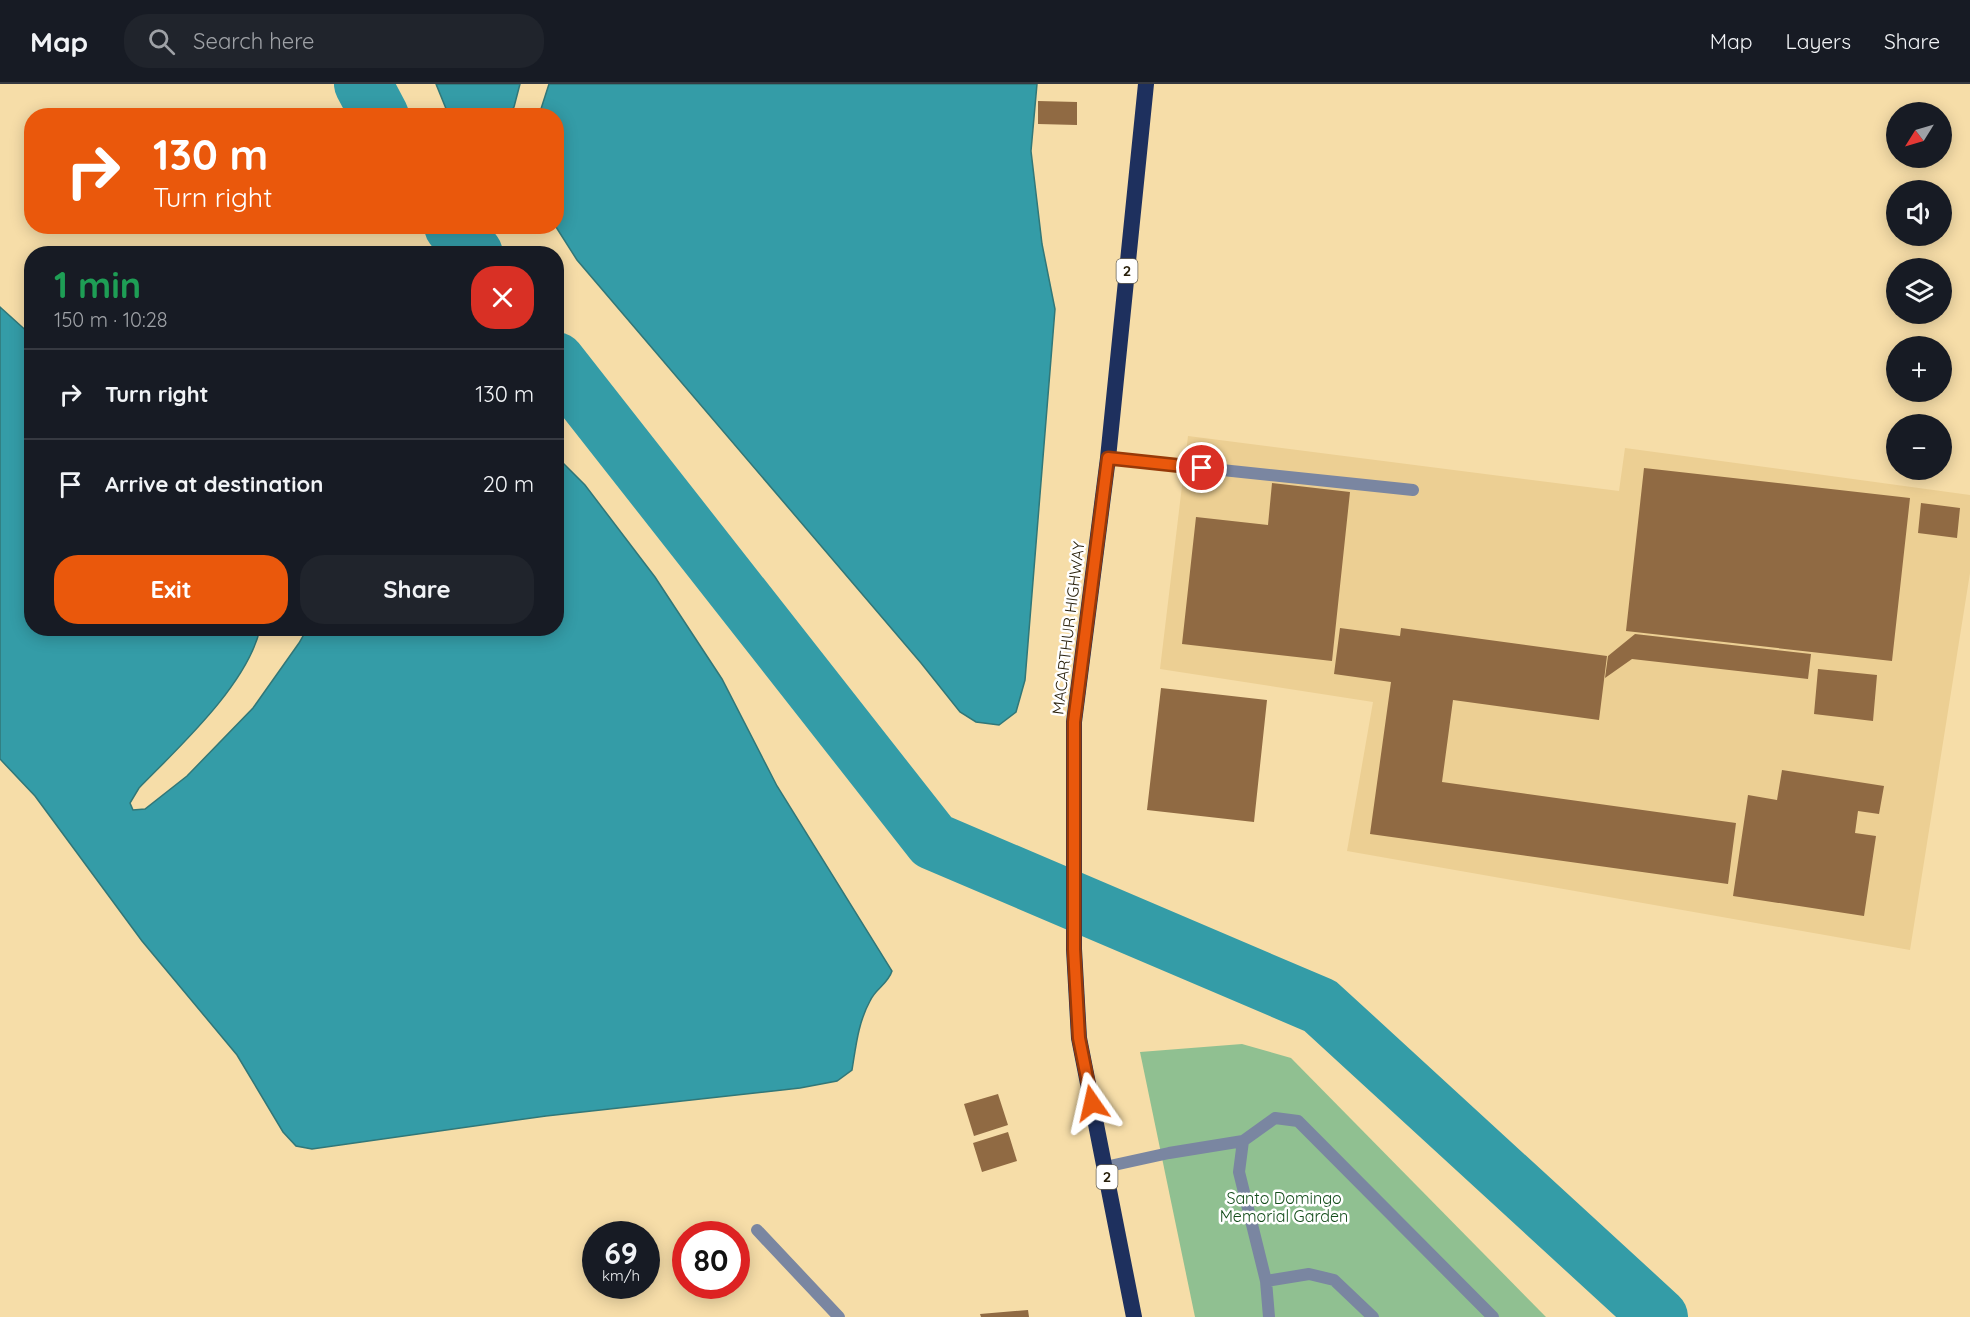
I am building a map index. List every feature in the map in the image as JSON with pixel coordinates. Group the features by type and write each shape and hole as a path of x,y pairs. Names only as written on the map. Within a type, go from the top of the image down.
{"highway":[{"name":"MACARTHUR HIGHWAY","path":"1134,1317 1079,1038 1074,949 1074,722 1108,458 1146,84"}],"lane":[{"path":"1108,458 1413,490"},
{"path":"1105,1167 1168,1153 1243,1141 1275,1118 1298,1121 1493,1317"},
{"path":"1243,1141 1239,1172 1266,1281 1269,1317"},
{"path":"757,1230 840,1317"},
{"path":"1266,1281 1309,1274 1334,1280 1372,1317"}],"shaded area":[{"path":"1188,436 1619,491 1625,448 1970,495 1970,573 1910,950 1347,851 1373,702 1160,669"}],"green space":[{"name":"Santo Domingo Memorial Garden","path":"1242,1044 1291,1058 1546,1317 1195,1317 1140,1052"}],"water":[{"path":"436,84 520,84 513,108 446,108"},
{"path":"549,84 1037,84 1031,151 1042,244 1055,309 1025,680 1016,712 999,725 976,722 960,712 921,663 577,260 560,234 564,234 564,108 541,108"},
{"path":"0,307 24,329 24,636 258,636 253,650 227,693 139,788 130,803 133,810 145,809 187,776 253,708 303,636 564,636 564,464 585,485 655,577 722,679 777,786 892,971 872,997 866,1009 858,1035 852,1070 837,1081 800,1088 546,1116 312,1149 296,1146 283,1132 237,1055 142,941 35,796 0,759"}],"building":[{"path":"1038,101 1077,102 1077,125 1038,124"},
{"path":"1644,468 1910,498 1892,661 1626,631"},
{"path":"1272,483 1350,492 1332,661 1182,644 1196,517 1268,525"},
{"path":"1921,503 1960,508 1957,538 1918,533"},
{"path":"1340,628 1400,636 1401,628 1607,656 1599,720 1453,700 1442,782 1736,823 1728,884 1370,834 1391,682 1334,674"},
{"path":"1635,634 1811,654 1808,679 1632,659 1605,678 1608,656"},
{"path":"1818,669 1877,675 1873,721 1814,714"},
{"path":"1161,688 1267,700 1254,822 1147,810"},
{"path":"1782,770 1884,786 1879,814 1858,811 1855,833 1876,836 1864,916 1733,896 1748,795 1777,800"},
{"path":"998,1094 1008,1125 974,1136 964,1104"},
{"path":"1008,1132 1017,1161 982,1172 973,1143"},
{"path":"1028,1310 1029,1317 981,1317 980,1314"}],"waterway":[{"path":"363,84 376,108"},
{"path":"459,234 468,246"},
{"path":"564,371 933,841 1320,1006 1659,1317"}],"route":[{"path":"1092,1103 1079,1038 1074,949 1074,722 1108,458 1202,468"}]}
